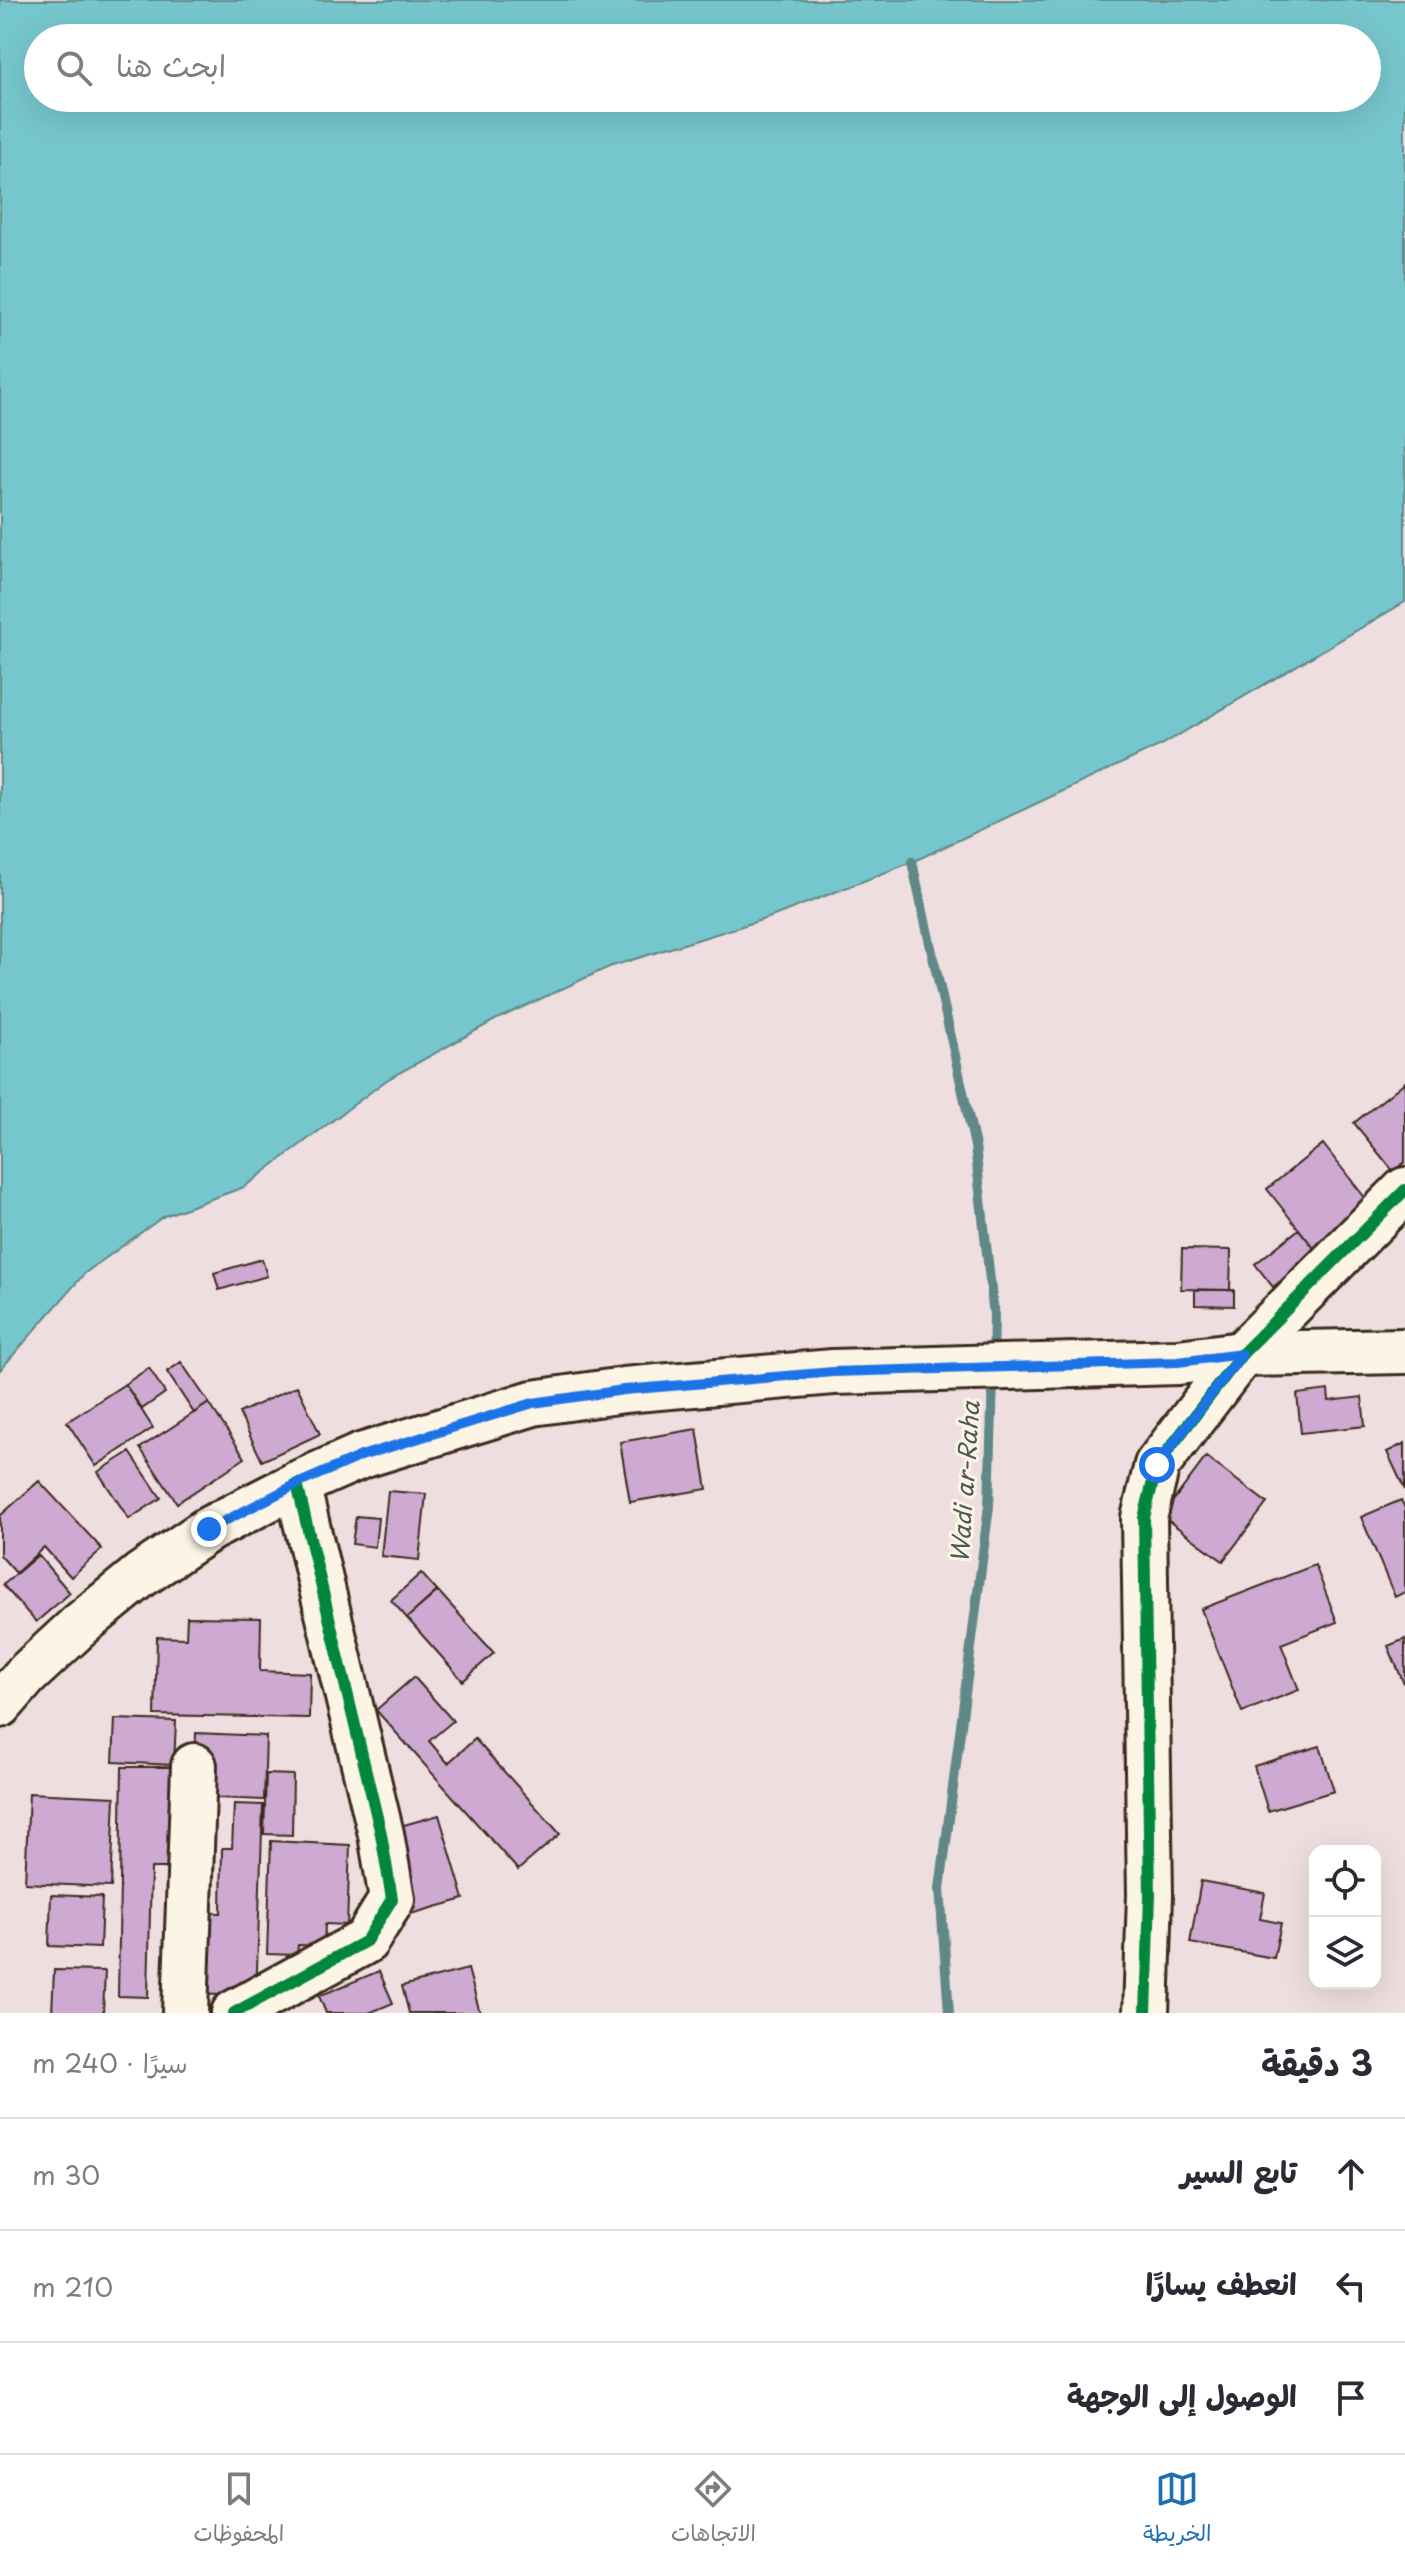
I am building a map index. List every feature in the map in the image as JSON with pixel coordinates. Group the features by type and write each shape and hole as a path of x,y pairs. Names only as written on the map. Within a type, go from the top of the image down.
{"street":[{"path":"1146,2013 1150,1895 1144,1518 1157,1465 1242,1354 1405,1190"},
{"path":"0,1705 26,1675 141,1575 209,1529 297,1484 361,1456 533,1403 624,1390 833,1372 1178,1362 1242,1354 1405,1351"},
{"path":"234,2013 366,1941 392,1899 381,1834 297,1484"},
{"path":"185,2013 194,1766"}],"water":[{"path":"0,0 1405,0 1405,602 1163,744 912,862 771,917 609,967 495,1020 388,1079 244,1187 164,1216 85,1273 0,1370"}],"building":[{"path":"1405,1082 1405,1162 1393,1171 1354,1123"},
{"path":"1323,1144 1373,1208 1317,1252 1267,1189"},
{"path":"1299,1229 1317,1252 1273,1287 1255,1264"},
{"path":"1182,1249 1231,1250 1230,1290 1181,1289"},
{"path":"262,1259 267,1276 219,1290 214,1273"},
{"path":"1195,1290 1234,1290 1234,1306 1195,1305"},
{"path":"181,1362 209,1403 194,1413 167,1372"},
{"path":"149,1368 165,1393 142,1409 125,1384"},
{"path":"125,1384 153,1428 96,1466 67,1422"},
{"path":"297,1386 320,1434 262,1461 239,1413"},
{"path":"1328,1390 1329,1401 1362,1397 1365,1426 1301,1433 1297,1394"},
{"path":"209,1403 245,1458 177,1503 140,1448"},
{"path":"697,1429 707,1489 630,1502 620,1442"},
{"path":"1405,1443 1405,1490 1387,1452"},
{"path":"130,1452 161,1498 129,1519 98,1472"},
{"path":"1206,1457 1267,1503 1223,1561 1162,1516"},
{"path":"39,1481 102,1549 71,1577 44,1547 16,1573 0,1555 0,1516"},
{"path":"388,1491 426,1494 419,1560 381,1556"},
{"path":"1401,1500 1405,1508 1405,1592 1395,1597 1361,1517"},
{"path":"356,1516 378,1518 375,1547 352,1544"},
{"path":"38,1555 70,1593 36,1622 3,1585"},
{"path":"1315,1565 1337,1622 1281,1644 1299,1690 1242,1712 1201,1609"},
{"path":"421,1573 437,1591 407,1618 391,1600"},
{"path":"438,1591 494,1653 463,1681 407,1618"},
{"path":"187,1617 261,1618 260,1671 310,1673 309,1718 155,1715 157,1637 186,1638"},
{"path":"1405,1639 1405,1686 1388,1646"},
{"path":"414,1677 453,1721 429,1741 448,1763 475,1739 560,1834 518,1870 376,1710"},
{"path":"115,1719 176,1721 174,1765 113,1762"},
{"path":"196,1733 266,1736 264,1800 194,1797"},
{"path":"1320,1746 1334,1791 1268,1811 1254,1766"},
{"path":"122,1767 171,1767 170,1868 151,1868 148,1997 118,1996"},
{"path":"266,1774 293,1775 292,1835 264,1834"},
{"path":"29,1793 115,1797 111,1887 25,1883"},
{"path":"234,1804 263,1805 256,1996 190,1994 194,1912 221,1913 222,1848 232,1848"},
{"path":"439,1815 464,1899 407,1915 383,1831"},
{"path":"271,1841 350,1845 347,1925 325,1924 324,1946 298,1945 297,1955 267,1954"},
{"path":"1201,1881 1265,1893 1260,1919 1281,1923 1274,1958 1190,1943"},
{"path":"51,1895 102,1897 100,1948 49,1946"},
{"path":"468,1969 480,2013 409,2013 402,1986"},
{"path":"54,1970 105,1971 103,2013 52,2013"},
{"path":"379,1971 393,2003 369,2013 326,2013 319,1996"}],"waterway":[{"name":"Wadi ar-Raha","path":"912,862 975,1146 994,1316 993,1359"},
{"name":"Wadi ar-Raha","path":"949,2013 940,1889 989,1506 993,1379"}],"cycle path":[{"path":"1146,2013 1150,1895 1144,1518 1157,1465 1242,1354 1405,1190"},
{"path":"234,2013 366,1941 392,1899 381,1834 297,1484"}],"route":[{"path":"209,1529 297,1484 361,1456 533,1403 624,1390 833,1372 1178,1362 1242,1354 1157,1465"}]}
